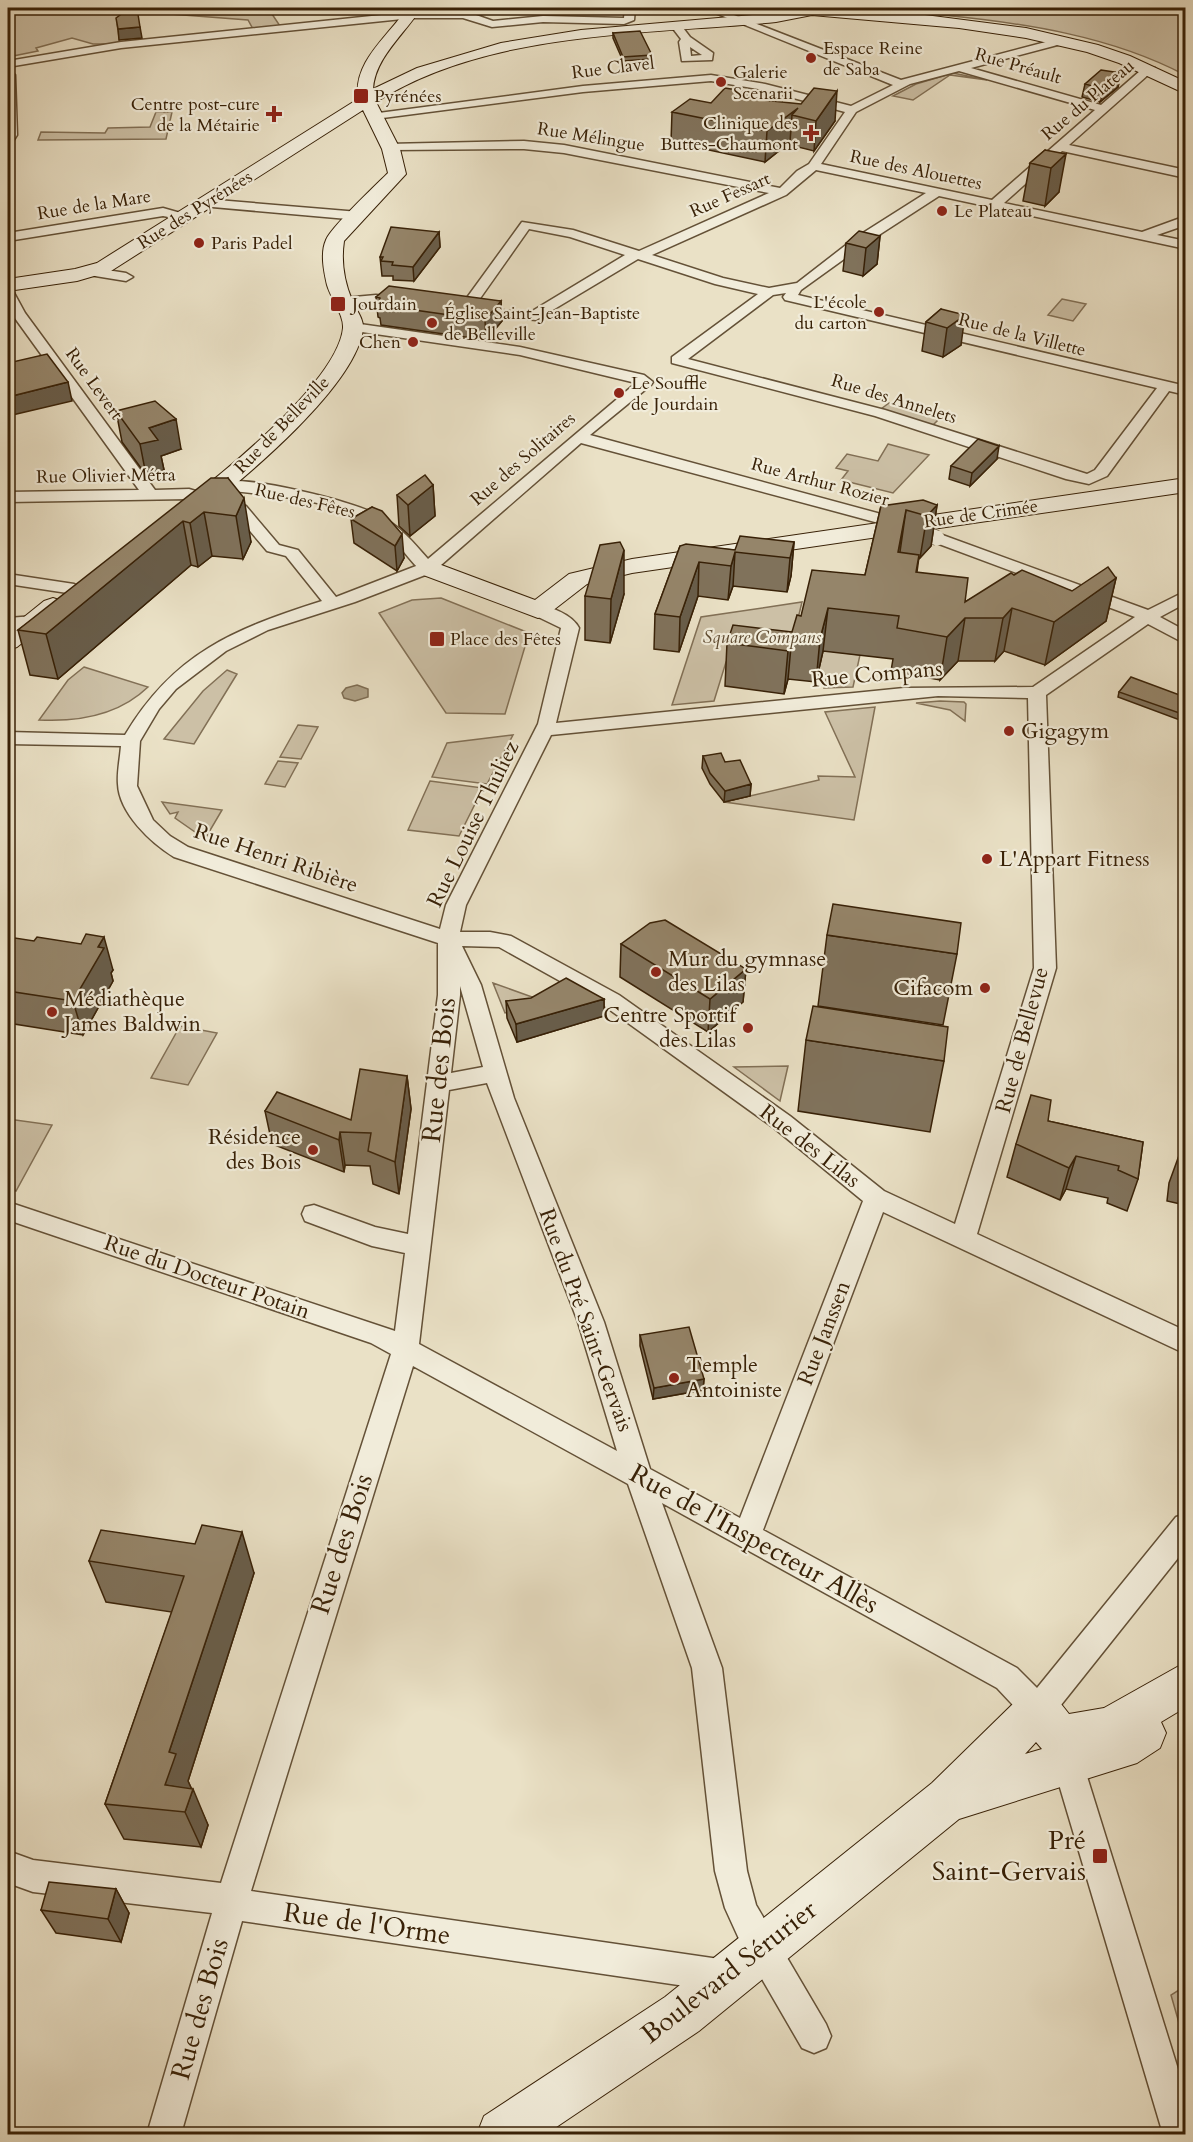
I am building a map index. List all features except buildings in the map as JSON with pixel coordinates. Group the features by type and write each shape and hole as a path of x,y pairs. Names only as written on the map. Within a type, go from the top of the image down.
{"main road":[{"name":"Rue des Pyrénées","path":"8,285 94,272 112,263 368,99 431,66 474,54 547,40 738,20 814,9 840,16 979,26 1061,41 1112,55 1151,70 1185,89"},
{"path":"353,327 335,278 332,253 335,240 397,174 392,146 369,108 364,86 372,63 411,13"},
{"name":"Rue de Belleville","path":"171,522 215,492 323,386 348,348 353,327"},
{"name":"Rue de Crimée","path":"538,610 578,579 632,566 1185,485"},
{"name":"Rue des Fêtes","path":"427,568 538,610"},
{"path":"8,642 82,583"},
{"name":"Boulevard Sérurier","path":"502,2134 673,2020 948,1799 1056,1737 1111,1728 1185,1683"},
{"name":"Boulevard Sérurier","path":"948,1799 1056,1737 1121,1747 1185,1707"}],"street":[{"path":"8,64 121,45 411,13 466,15 495,8"},
{"path":"466,15 492,24 543,20 624,21 628,20 630,8"},
{"path":"708,8 901,84"},
{"path":"676,26 686,39"},
{"name":"Rue Fessart","path":"638,255 573,234 526,225 460,309 528,318 630,257 638,255 782,192 795,183 804,170 815,166 816,161 852,110 901,84 957,67 1061,41"},
{"name":"Rue Préault","path":"957,67 1104,109"},
{"name":"Rue du Plateau","path":"994,206 1144,73 1151,70"},
{"path":"8,73 10,75 11,131 8,141"},
{"name":"Rue Clavel","path":"375,116 606,87 711,78 765,87 852,110"},
{"name":"Rue Mélingue","path":"392,146 525,145 564,149 782,192"},
{"path":"1059,147 1185,174"},
{"name":"Rue des Alouettes","path":"815,166 994,206 1185,244"},
{"path":"638,255 720,281 769,292 795,288 860,241 935,193"},
{"path":"206,203 359,216"},
{"name":"Rue de la Mare","path":"8,237 163,213 185,216"},
{"path":"1143,236 1185,220"},
{"path":"94,272 126,277"},
{"name":"Rue de la Villette","path":"795,288 790,297 1185,392"},
{"name":"Rue des Annelets","path":"769,292 677,360 880,413 1072,476 1089,479 1098,476 1165,387"},
{"name":"Rue Levert","path":"8,294 12,312 151,495"},
{"path":"343,302 383,299 422,304"},
{"name":"Rue des Solitaires","path":"353,327 520,351 639,378 646,382 578,437 427,568"},
{"name":"Rue Arthur Rozier","path":"578,437 886,520 1134,609 1185,639"},
{"path":"215,492 240,509 273,548 292,553 332,603"},
{"name":"Rue Olivier Métra","path":"8,497 215,492"},
{"name":"Rue des Fêtes","path":"215,492 291,494 368,516 390,529 427,568"},
{"path":"8,738 131,741 151,707 184,673 208,655 262,626 427,568"},
{"path":"8,579 82,583"},
{"path":"1037,693 1147,617 1185,596"},
{"path":"538,610 568,623 570,628 544,730"},
{"path":"8,623 34,621"},
{"name":"Rue Compans","path":"544,730 904,693 938,691 1037,693"},
{"name":"Rue de Bellevue","path":"963,1239 1045,968 1037,693"},
{"name":"Rue Louise Thuliez","path":"448,939 456,905 544,730"},
{"name":"Rue Henri Ribière","path":"131,741 127,786 146,824 172,846 208,862 448,939"},
{"name":"Rue des Lilas","path":"448,939 504,941 611,1000 782,1122 876,1198 1185,1343"},
{"name":"Rue du Pré Saint-Gervais","path":"448,939 470,985 494,1073 591,1322 638,1476 708,1668 731,1871 741,1908 745,1962 814,2036"},
{"name":"Rue des Bois","path":"164,2134 330,1582 406,1348 449,995 448,939"},
{"path":"439,1084 494,1073"},
{"name":"Rue Janssen","path":"747,1535 876,1198"},
{"name":"Rue du Docteur Potain","path":"8,1211 380,1335 406,1348"},
{"path":"314,1214 372,1236 418,1246"},
{"name":"Rue de l'Inspecteur Allès","path":"406,1348 1007,1678 1056,1737"},
{"path":"1180,2134 1056,1737 1185,1526"},
{"name":"Rue de l'Orme","path":"8,1867 33,1876 207,1896 260,1909 745,1962"}],"green space":[{"path":"8,8 268,8 282,29 253,29 248,20 131,11 117,24 120,44 93,44 72,38 36,48 38,51 8,57"},
{"path":"846,8 1185,8 1185,75 1127,50 1066,33 1004,22"},
{"path":"953,73 987,80 950,75 913,100 893,96 916,84"},
{"path":"156,112 172,112 166,139 38,140 41,132 105,133 108,128 150,127"},
{"path":"1062,299 1086,304 1073,321 1048,315"},
{"path":"889,403 939,419 932,426 881,409"},
{"path":"888,444 929,455 893,493 841,480 848,471 836,468 847,454 878,461"},
{"path":"441,598 529,633 505,714 446,713 379,613 412,600"},
{"name":"Square Compans","path":"802,602 794,635 830,651 860,655 853,687 824,688 827,675 726,662 714,701 672,705 701,617"},
{"path":"84,667 148,687 137,697 97,715 68,720 39,720 68,680"},
{"path":"227,670 237,674 194,744 164,739 203,691"},
{"path":"964,702 966,704 965,721 950,710 916,703"},
{"path":"875,707 854,820 724,802 819,780 818,776 855,777 825,712"},
{"path":"298,725 318,727 301,759 280,757"},
{"path":"513,735 487,784 432,777 447,743"},
{"path":"278,761 298,763 285,787 265,784"},
{"path":"430,781 483,788 459,836 408,830"},
{"path":"162,802 222,810 205,839 175,818 178,812 170,814"},
{"path":"493,983 549,1003 505,1013"},
{"path":"180,1026 217,1033 188,1085 151,1078"},
{"path":"788,1066 780,1101 734,1067"},
{"path":"8,1119 52,1125 16,1191 8,1188"},
{"path":"1185,1986 1185,2044 1171,1995"}],"shaded area":[{"path":"357,685 368,689 368,697 355,701 344,698 342,693 346,688"}],"place":[{"name":"Espace Reine de Saba","path":"811,58"},
{"name":"Galerie Scenarii","path":"721,82"},
{"name":"Pyrénées","path":"361,96"},
{"name":"Centre post-cure de la Métairie","path":"274,114"},
{"name":"Clinique des Buttes-Chaumont","path":"811,133"},
{"name":"Le Plateau","path":"942,211"},
{"name":"Paris Padel","path":"199,243"},
{"name":"Jourdain","path":"338,304"},
{"name":"L'école du carton","path":"879,312"},
{"name":"Église Saint-Jean-Baptiste de Belleville","path":"432,323"},
{"name":"Chen","path":"413,342"},
{"name":"Le Souffle de Jourdain","path":"619,393"},
{"name":"Place des Fêtes","path":"437,639"},
{"name":"Gigagym","path":"1009,731"},
{"name":"L'Appart Fitness","path":"987,859"},
{"name":"Mur du gymnase des Lilas","path":"656,972"},
{"name":"Cifacom","path":"985,988"},
{"name":"Médiathèque James Baldwin","path":"52,1012"},
{"name":"Centre Sportif des Lilas","path":"748,1028"},
{"name":"Résidence des Bois","path":"313,1150"},
{"name":"Temple Antoiniste","path":"674,1378"},
{"name":"Pré Saint-Gervais","path":"1100,1856"}]}
